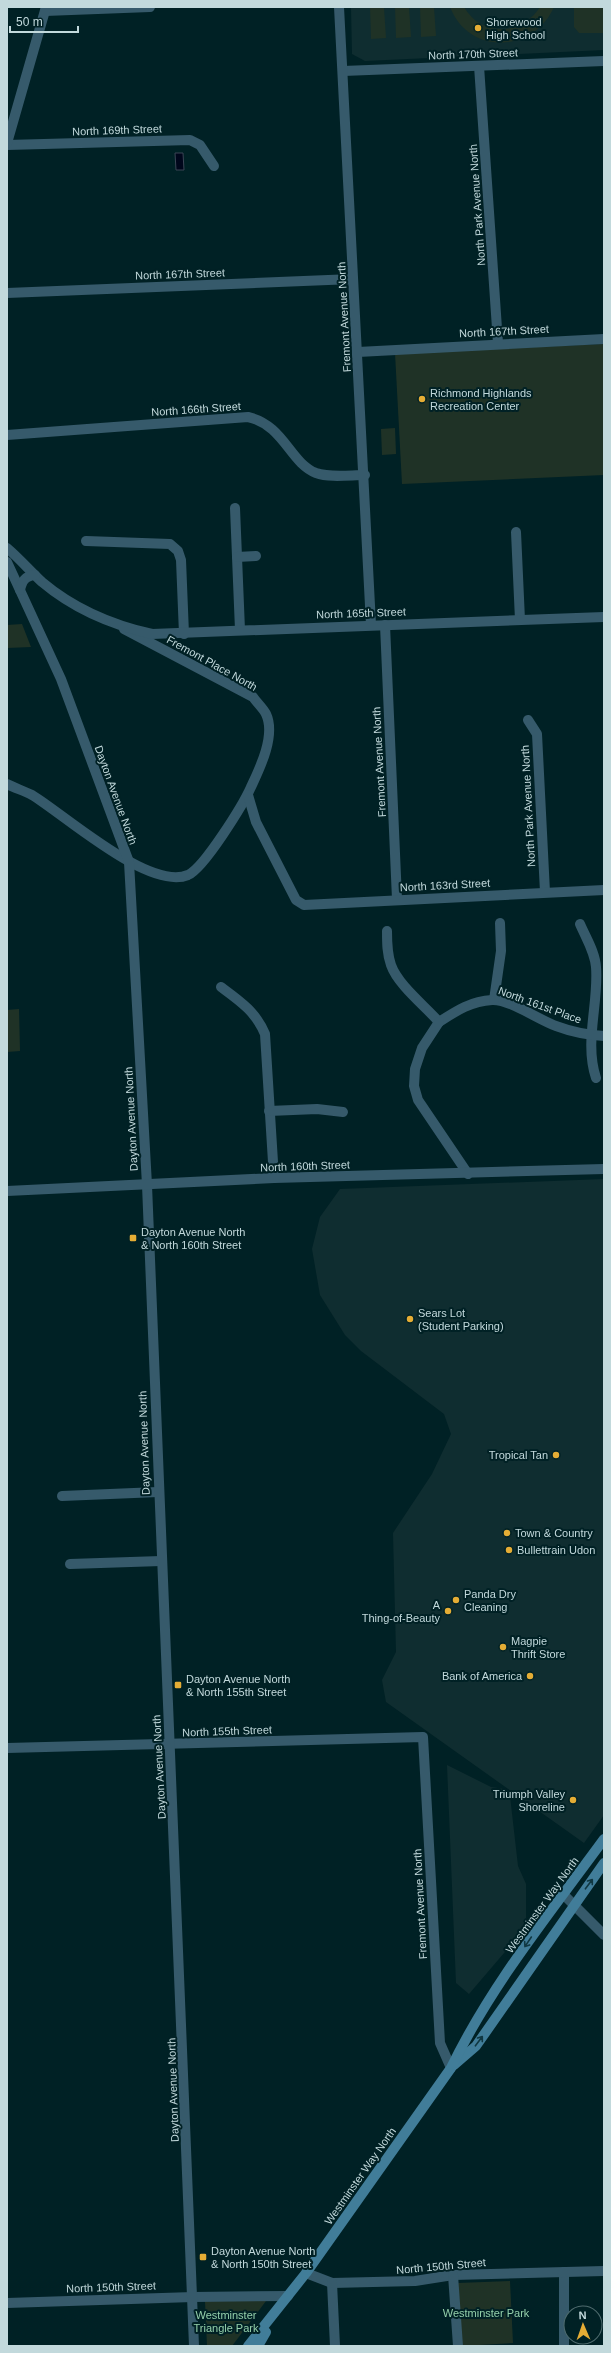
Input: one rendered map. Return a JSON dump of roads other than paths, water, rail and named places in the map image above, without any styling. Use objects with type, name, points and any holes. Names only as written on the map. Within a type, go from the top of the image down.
[{"type":"main road","name":"Westminster Way North","points":[[248,2346],[306,2273],[450,2068],[469,2031],[563,1894],[604,1839]]},
{"type":"main road","name":"Westminster Way North","points":[[450,2068],[476,2046],[604,1863]]},
{"type":"main road","name":"Westminster Way North","points":[[258,2346],[288,2296]]},
{"type":"street","points":[[7,144],[45,9],[150,7]]},
{"type":"street","name":"Fremont Avenue North","points":[[339,7],[365,475],[371,625]]},
{"type":"street","name":"North 170th Street","points":[[343,71],[604,61]]},
{"type":"street","name":"North Park Avenue North","points":[[479,66],[498,343]]},
{"type":"street","name":"North 169th Street","points":[[7,144],[190,140],[200,145],[214,166]]},
{"type":"street","name":"North 167th Street","points":[[7,293],[353,280]]},
{"type":"street","name":"North 167th Street","points":[[358,352],[498,343],[604,339]]},
{"type":"street","name":"North 166th Street","points":[[7,435],[248,417],[260,420],[271,428],[306,467],[315,473],[330,475],[365,475]]},
{"type":"street","points":[[235,508],[240,630]]},
{"type":"street","points":[[516,532],[520,620]]},
{"type":"street","points":[[86,541],[170,544],[178,551],[180,560],[184,634]]},
{"type":"street","points":[[7,548],[35,575],[75,605],[120,627]]},
{"type":"street","points":[[237,557],[256,556]]},
{"type":"street","name":"Dayton Avenue North","points":[[7,562],[61,679],[129,862],[147,1185],[158,1492],[171,1744],[194,2346]]},
{"type":"street","points":[[20,590],[21,583],[25,578],[35,575]]},
{"type":"street","name":"North 165th Street","points":[[120,627],[152,634],[184,634],[240,630],[385,624],[604,617]]},
{"type":"street","name":"Fremont Avenue North","points":[[385,624],[397,899]]},
{"type":"street","name":"Fremont Place North","points":[[7,784],[32,795],[129,862],[160,874],[174,876],[187,875],[200,867],[248,795],[266,755],[268,734],[267,715],[253,697],[120,627]]},
{"type":"street","name":"North Park Avenue North","points":[[528,720],[537,734],[545,892]]},
{"type":"street","name":"North 163rd Street","points":[[248,795],[256,822],[296,900],[304,905],[397,899],[604,890]]},
{"type":"street","points":[[494,1000],[501,951],[500,923]]},
{"type":"street","points":[[580,924],[595,956],[596,968],[592,1020],[592,1066],[596,1078]]},
{"type":"street","points":[[387,931],[388,955],[391,966],[398,978],[439,1022],[422,1048],[415,1069],[414,1086],[418,1100],[468,1174]]},
{"type":"street","points":[[221,987],[250,1010],[259,1020],[265,1034],[274,1178]]},
{"type":"street","name":"North 161st Place","points":[[439,1022],[461,1008],[477,1002],[494,1000],[528,1012],[555,1026],[593,1035],[604,1036]]},
{"type":"street","points":[[269,1112],[317,1109],[343,1112]]},
{"type":"street","name":"North 160th Street","points":[[7,1191],[274,1178],[604,1170]]},
{"type":"street","points":[[62,1496],[158,1492]]},
{"type":"street","points":[[70,1564],[161,1561]]},
{"type":"street","name":"Fremont Avenue North","points":[[423,1737],[440,2043],[450,2068]]},
{"type":"street","name":"North 155th Street","points":[[7,1748],[423,1737]]},
{"type":"street","points":[[563,1894],[604,1935]]},
{"type":"street","name":"North 150th Street","points":[[306,2273],[332,2283],[416,2282],[453,2275],[604,2271]]},
{"type":"street","points":[[564,2272],[564,2346]]},
{"type":"street","points":[[453,2275],[458,2346]]},
{"type":"street","points":[[332,2283],[335,2346]]},
{"type":"street","name":"North 150th Street","points":[[7,2303],[193,2297],[288,2296]]},
{"type":"place","name":"Shorewood High School","points":[[478,28]]},
{"type":"place","name":"Richmond Highlands Recreation Center","points":[[422,399]]},
{"type":"place","name":"Dayton Avenue North & North 160th Street","points":[[133,1238]]},
{"type":"place","name":"Sears Lot (Student Parking)","points":[[410,1319]]},
{"type":"place","name":"Tropical Tan","points":[[556,1455]]},
{"type":"place","name":"Town & Country","points":[[507,1533]]},
{"type":"place","name":"Bullettrain Udon","points":[[509,1550]]},
{"type":"place","name":"Panda Dry Cleaning","points":[[456,1600]]},
{"type":"place","name":"A Thing-of-Beauty","points":[[448,1611]]},
{"type":"place","name":"Magpie Thrift Store","points":[[503,1647]]},
{"type":"place","name":"Bank of America","points":[[530,1676]]},
{"type":"place","name":"Dayton Avenue North & North 155th Street","points":[[178,1685]]},
{"type":"place","name":"Triumph Valley Shoreline","points":[[573,1800]]},
{"type":"place","name":"Dayton Avenue North & North 150th Street","points":[[203,2257]]},
{"type":"park label","name":"Westminster Park","points":[[486,2313]]},
{"type":"park label","name":"Westminster Triangle Park","points":[[226,2321]]}]
